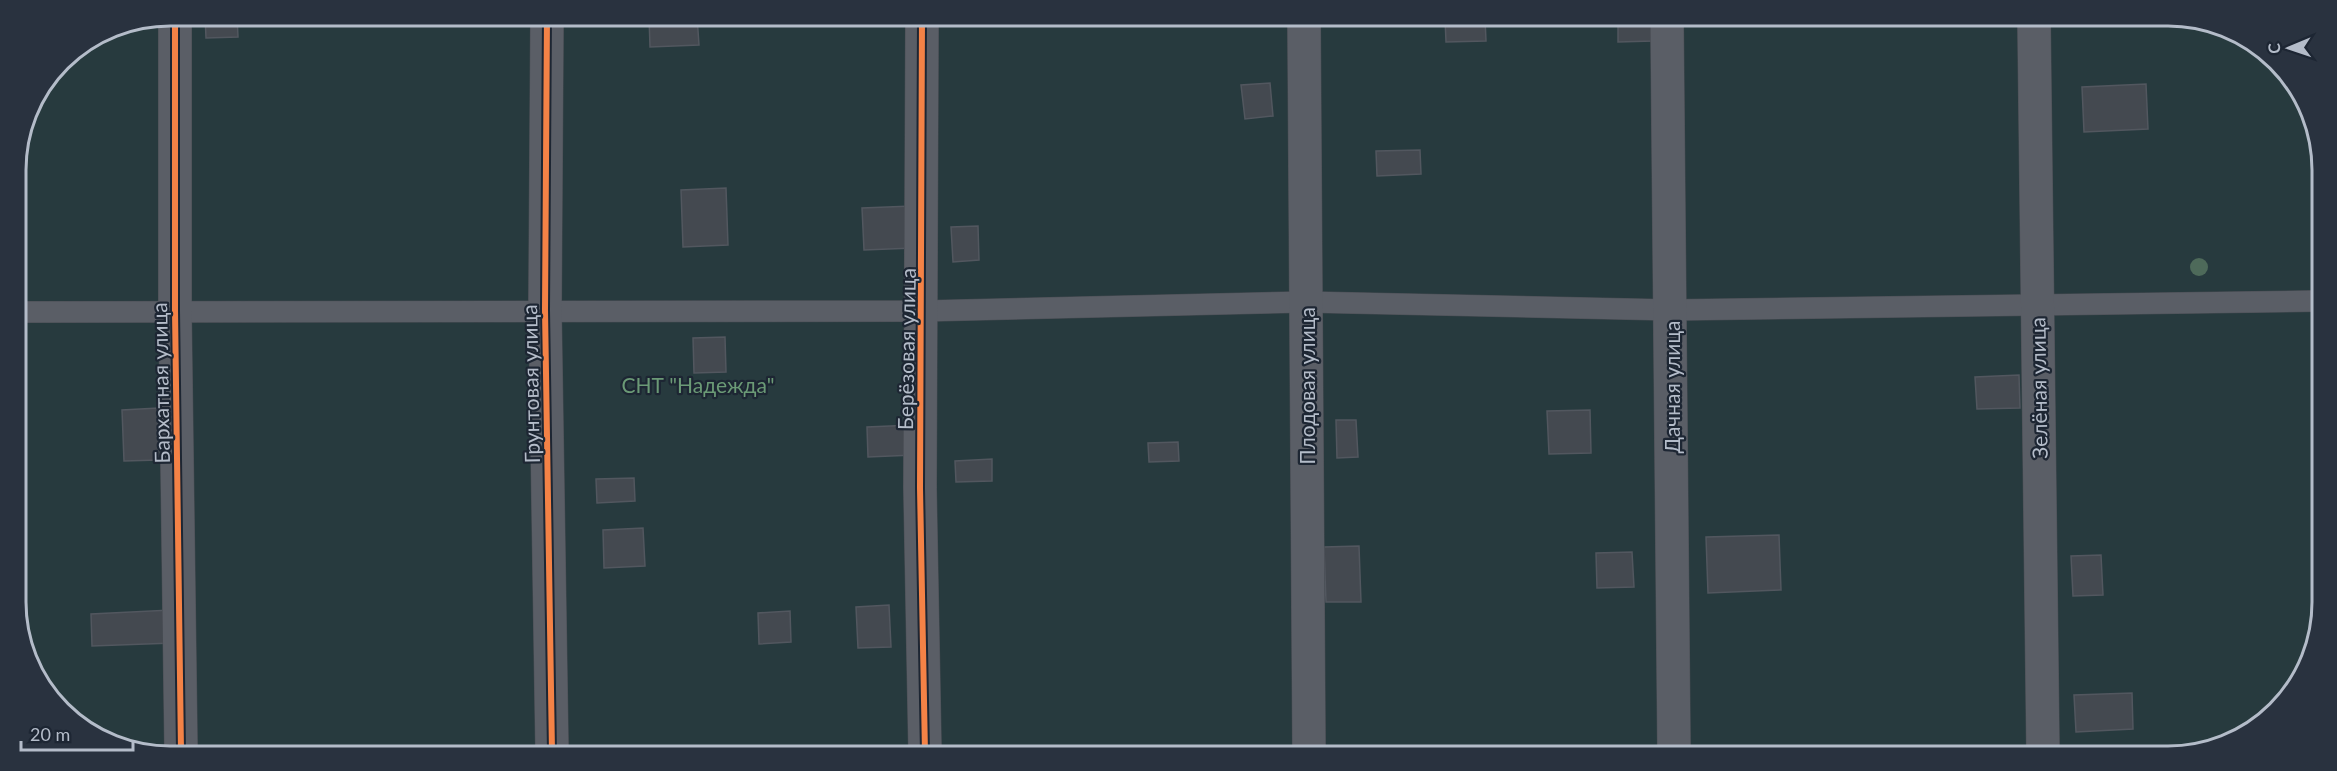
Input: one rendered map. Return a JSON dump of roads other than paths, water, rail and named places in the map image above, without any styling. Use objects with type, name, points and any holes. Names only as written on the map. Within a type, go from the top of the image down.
[{"type":"street","name":"Бархатная улица","points":[[175,26],[175,311],[181,746]]},
{"type":"street","name":"Грунтовая улица","points":[[548,26],[545,309],[552,746]]},
{"type":"street","name":"Берёзовая улица","points":[[922,26],[923,311],[920,488],[925,746]]},
{"type":"street","name":"Плодовая улица","points":[[1304,26],[1309,745]]},
{"type":"street","name":"Дачная улица","points":[[1667,26],[1674,745]]},
{"type":"street","name":"Зелёная улица","points":[[2034,26],[2043,745]]},
{"type":"lane","points":[[26,312],[545,309],[923,311],[1306,302],[1671,310],[2312,301]]},
{"type":"park label","name":"СНТ \"Надежда\"","points":[[698,384]]}]
